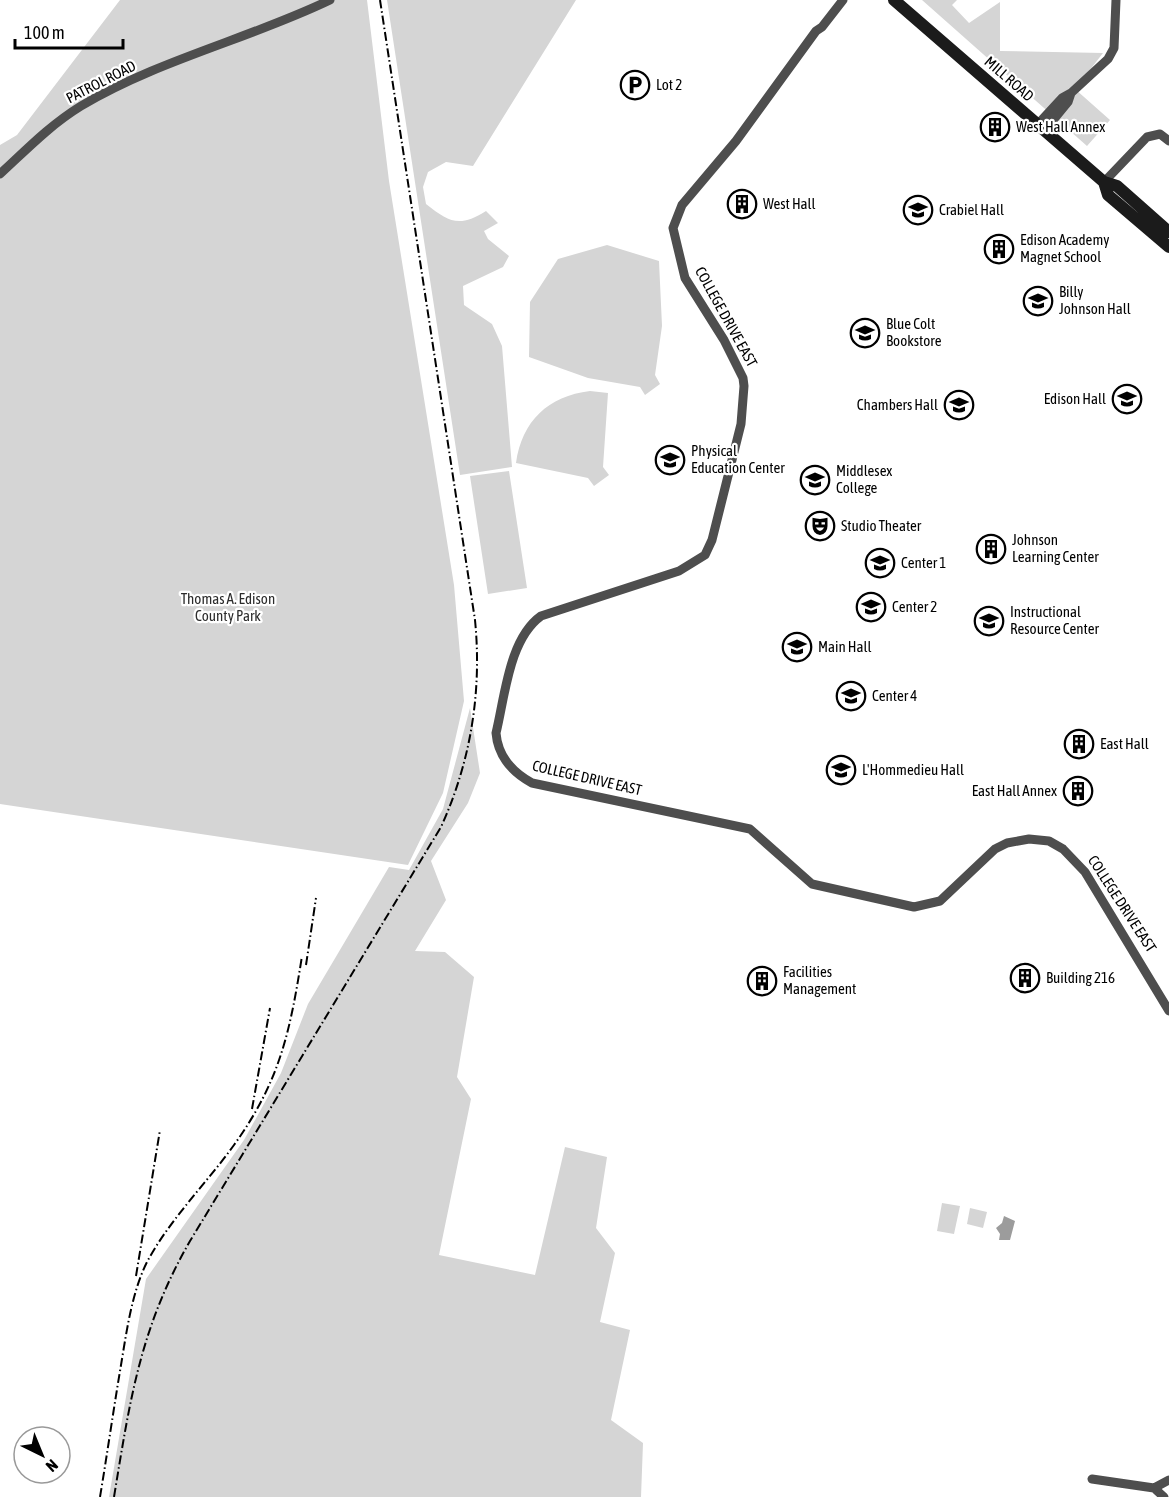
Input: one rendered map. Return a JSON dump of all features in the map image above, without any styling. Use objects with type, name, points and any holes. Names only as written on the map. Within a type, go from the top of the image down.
[{"type":"street","name":"PATROL ROAD","points":[[0,174],[38,138],[82,106],[137,79],[330,0]]},
{"type":"street","name":"COLLEGE DRIVE EAST","points":[[816,31],[817,23],[835,0]]},
{"type":"street","name":"COLLEGE DRIVE EAST","points":[[843,0],[822,27],[816,31],[736,141],[682,206],[674,228],[685,278],[724,340],[743,378],[744,386],[741,424],[712,540],[705,555],[679,571],[541,616],[530,624],[522,633],[516,651],[496,733],[497,744],[510,767],[532,783],[750,829],[812,884],[901,905],[926,906],[940,901],[985,857],[1007,843],[1029,839],[1049,841],[1064,849],[1085,872],[1169,1011]]},
{"type":"street","name":"MILL ROAD","points":[[894,0],[1104,182],[1117,186],[1169,232]]},
{"type":"street","points":[[1042,127],[1068,102],[1071,93],[1108,59],[1114,48],[1116,0]]},
{"type":"street","points":[[1104,182],[1147,137],[1160,134],[1169,141]]},
{"type":"street","name":"MILL ROAD","points":[[1104,182],[1108,195],[1169,247]]},
{"type":"street","points":[[1092,1479],[1154,1488],[1164,1497]]},
{"type":"street","points":[[1154,1488],[1169,1480]]},
{"type":"green space","name":"Thomas A. Edison County Park","points":[[120,0],[367,0],[389,181],[454,585],[464,701],[443,793],[408,865],[0,804],[0,145],[17,135]]},
{"type":"green space","points":[[387,0],[576,0],[473,166],[446,162],[428,172],[423,187],[426,204],[448,219],[468,220],[486,211],[498,223],[484,231],[488,239],[509,256],[503,267],[463,286],[464,305],[492,324],[502,346],[512,467],[460,475]]},
{"type":"green space","points":[[922,0],[957,0],[952,5],[969,23],[1000,2],[1000,51],[1103,53],[1075,89],[1110,120],[1087,146]]},
{"type":"green space","points":[[607,245],[659,261],[662,326],[655,375],[660,384],[645,395],[640,387],[588,378],[529,357],[530,302],[558,259]]},
{"type":"green space","points":[[590,391],[608,393],[603,467],[609,475],[594,486],[588,478],[516,463],[524,435],[540,413],[562,398]]},
{"type":"green space","points":[[509,471],[527,588],[488,594],[470,476]]},
{"type":"green space","points":[[470,708],[480,773],[468,803],[431,861],[446,900],[415,951],[445,952],[474,977],[457,1077],[471,1099],[439,1255],[535,1275],[565,1147],[607,1157],[596,1228],[615,1253],[600,1322],[630,1330],[611,1420],[643,1443],[641,1497],[109,1497],[146,1279],[244,1140],[281,1073],[308,1004],[389,867],[409,870],[443,809]]},
{"type":"green space","points":[[942,1203],[960,1206],[954,1234],[937,1231]]},
{"type":"green space","points":[[970,1208],[987,1212],[983,1228],[967,1224]]},
{"type":"shaded area","points":[[1004,1216],[1015,1221],[1010,1240],[999,1240],[1000,1234],[996,1228],[1002,1223]]},
{"type":"railway","points":[[114,1497],[139,1365],[159,1304],[173,1273],[190,1241],[441,827],[460,777],[472,725],[477,673],[475,620],[380,0]]},
{"type":"railway","points":[[306,965],[316,898]]},
{"type":"railway","points":[[100,1497],[127,1330],[141,1274],[166,1231],[234,1145],[262,1099],[281,1055],[293,1009],[302,956]]},
{"type":"railway","points":[[252,1109],[270,1008]]},
{"type":"railway","points":[[136,1276],[160,1130]]},
{"type":"place","name":"Lot 2","points":[[635,85]]},
{"type":"place","name":"West Hall Annex","points":[[995,127]]},
{"type":"place","name":"West Hall","points":[[742,204]]},
{"type":"place","name":"Crabiel Hall","points":[[918,210]]},
{"type":"place","name":"Edison Academy Magnet School","points":[[999,249]]},
{"type":"place","name":"Billy Johnson Hall","points":[[1038,301]]},
{"type":"place","name":"Blue Colt Bookstore","points":[[865,333]]},
{"type":"place","name":"Edison Hall","points":[[1127,399]]},
{"type":"place","name":"Chambers Hall","points":[[959,405]]},
{"type":"place","name":"Physical Education Center","points":[[670,460]]},
{"type":"place","name":"Middlesex College","points":[[815,480]]},
{"type":"place","name":"Studio Theater","points":[[820,526]]},
{"type":"place","name":"Johnson Learning Center","points":[[991,549]]},
{"type":"place","name":"Center 1","points":[[880,563]]},
{"type":"place","name":"Center 2","points":[[871,607]]},
{"type":"place","name":"Instructional Resource Center","points":[[989,621]]},
{"type":"place","name":"Main Hall","points":[[797,647]]},
{"type":"place","name":"Center 4","points":[[851,696]]},
{"type":"place","name":"East Hall","points":[[1079,744]]},
{"type":"place","name":"L'Hommedieu Hall","points":[[841,770]]},
{"type":"place","name":"East Hall Annex","points":[[1078,791]]},
{"type":"place","name":"Building 216","points":[[1025,978]]},
{"type":"place","name":"Facilities Management","points":[[762,981]]}]
